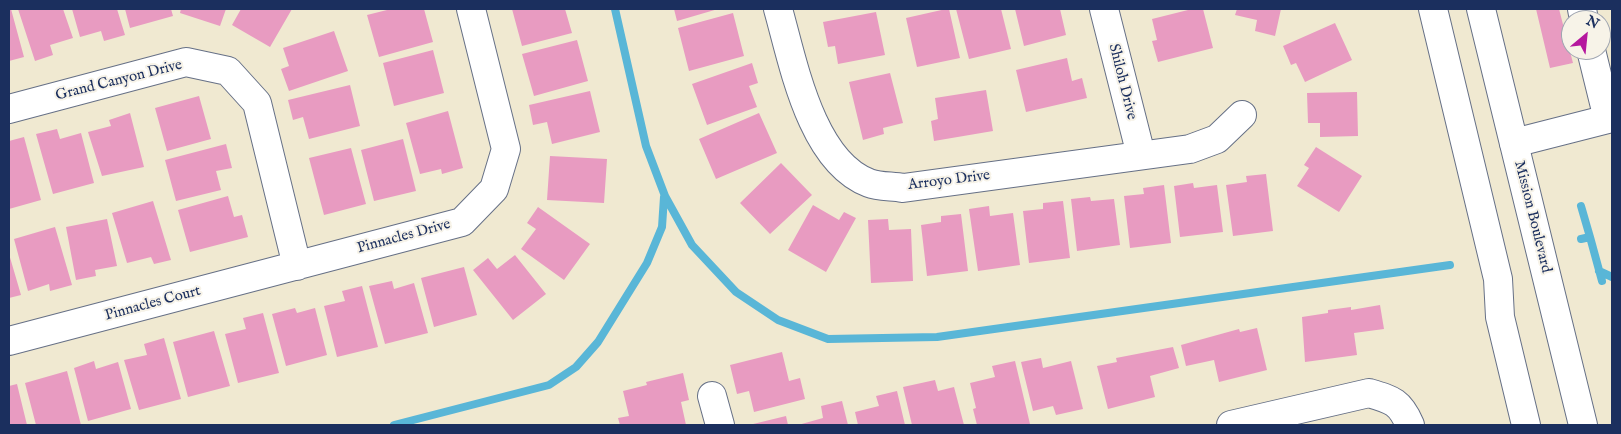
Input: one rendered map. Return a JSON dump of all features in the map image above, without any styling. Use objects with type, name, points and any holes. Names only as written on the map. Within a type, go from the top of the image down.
[{"type":"street","name":"Pinnacles Drive","points":[[297,266],[462,222],[494,189],[506,149],[471,9]]},
{"type":"street","name":"Arroyo Drive","points":[[778,9],[800,83],[818,130],[841,166],[870,183],[903,188],[1190,149],[1217,139],[1242,116]]},
{"type":"street","name":"Shiloh Drive","points":[[1104,9],[1141,155]]},
{"type":"street","points":[[1433,9],[1498,279],[1500,317],[1526,425]]},
{"type":"street","name":"Mission Boulevard","points":[[1481,9],[1583,425]]},
{"type":"street","points":[[1514,143],[1610,118],[1595,60]]},
{"type":"street","name":"Grand Canyon Drive","points":[[9,109],[186,62],[228,71],[257,103],[297,266]]},
{"type":"street","name":"Pinnacles Court","points":[[9,342],[297,266]]},
{"type":"street","points":[[1231,425],[1369,394],[1389,399],[1403,409],[1410,425]]},
{"type":"street","points":[[712,396],[720,425]]},
{"type":"building","points":[[9,9],[11,9],[24,57],[9,61]]},
{"type":"building","points":[[18,9],[63,9],[73,38],[50,45],[53,55],[35,61]]},
{"type":"building","points":[[72,9],[117,9],[125,35],[104,41],[101,31],[80,37]]},
{"type":"building","points":[[125,9],[171,9],[173,16],[130,28]]},
{"type":"building","points":[[181,9],[226,9],[220,26],[180,13]]},
{"type":"building","points":[[241,9],[292,9],[270,47],[232,25]]},
{"type":"building","points":[[391,9],[424,9],[433,42],[379,57],[367,15]]},
{"type":"building","points":[[512,9],[565,9],[572,33],[522,46]]},
{"type":"building","points":[[674,9],[718,9],[677,21]]},
{"type":"building","points":[[949,9],[960,58],[917,67],[906,18]]},
{"type":"building","points":[[956,9],[1001,9],[1011,49],[969,59]]},
{"type":"building","points":[[1015,9],[1060,9],[1066,35],[1024,46]]},
{"type":"building","points":[[1192,9],[1203,9],[1213,48],[1158,62],[1152,41],[1157,40],[1152,19]]},
{"type":"building","points":[[1237,9],[1281,9],[1275,36],[1255,31],[1257,20],[1235,15]]},
{"type":"building","points":[[1536,9],[1559,9],[1561,17],[1561,60],[1572,60],[1573,63],[1550,68]]},
{"type":"building","points":[[876,12],[885,55],[838,64],[835,46],[828,47],[823,22]]},
{"type":"building","points":[[733,13],[744,56],[689,71],[678,28]]},
{"type":"building","points":[[1335,23],[1352,60],[1305,82],[1296,63],[1291,65],[1283,46]]},
{"type":"building","points":[[334,31],[348,71],[289,91],[281,69],[289,66],[283,48]]},
{"type":"building","points":[[577,40],[588,81],[534,96],[522,54]]},
{"type":"building","points":[[433,50],[444,93],[394,106],[383,63]]},
{"type":"building","points":[[1067,58],[1072,81],[1082,78],[1087,98],[1026,112],[1016,70]]},
{"type":"building","points":[[752,63],[758,83],[749,86],[757,107],[707,125],[692,84]]},
{"type":"building","points":[[890,73],[903,123],[883,128],[884,134],[863,140],[849,82]]},
{"type":"building","points":[[350,85],[360,126],[309,139],[303,117],[293,120],[288,100]]},
{"type":"building","points":[[986,90],[993,131],[934,141],[931,121],[938,119],[935,98]]},
{"type":"building","points":[[590,91],[600,132],[552,144],[547,122],[533,125],[529,105]]},
{"type":"building","points":[[1357,92],[1358,136],[1320,137],[1320,123],[1308,123],[1307,93]]},
{"type":"building","points":[[199,96],[211,139],[167,151],[155,108]]},
{"type":"building","points":[[448,111],[463,168],[442,174],[441,169],[420,174],[406,123]]},
{"type":"building","points":[[130,113],[144,167],[102,176],[88,132],[111,126],[109,120]]},
{"type":"building","points":[[759,113],[777,153],[716,179],[699,139]]},
{"type":"building","points":[[57,129],[60,139],[81,133],[94,183],[53,194],[36,134]]},
{"type":"building","points":[[24,137],[41,200],[9,209],[9,141]]},
{"type":"building","points":[[403,139],[416,191],[374,201],[361,150]]},
{"type":"building","points":[[226,144],[232,168],[216,171],[221,190],[176,201],[165,160]]},
{"type":"building","points":[[1316,147],[1362,176],[1339,212],[1297,186],[1309,168],[1304,165]]},
{"type":"building","points":[[351,148],[366,204],[324,215],[309,158]]},
{"type":"building","points":[[550,156],[607,159],[604,203],[547,200]]},
{"type":"building","points":[[781,163],[812,195],[770,234],[740,203]]},
{"type":"building","points":[[1266,174],[1273,231],[1233,236],[1226,185],[1247,182],[1246,176]]},
{"type":"building","points":[[1193,183],[1194,188],[1217,185],[1223,232],[1180,237],[1174,186]]},
{"type":"building","points":[[1164,185],[1171,243],[1130,248],[1124,196],[1144,194],[1143,188]]},
{"type":"building","points":[[228,196],[234,217],[242,215],[248,237],[190,252],[178,210]]},
{"type":"building","points":[[1090,197],[1091,201],[1114,199],[1120,245],[1077,251],[1071,199]]},
{"type":"building","points":[[153,201],[171,260],[154,264],[151,257],[127,263],[112,213]]},
{"type":"building","points":[[1063,201],[1070,258],[1029,263],[1023,211],[1043,209],[1043,203]]},
{"type":"building","points":[[813,205],[839,220],[844,212],[856,218],[826,272],[788,250]]},
{"type":"building","points":[[989,206],[990,216],[1013,213],[1020,265],[978,271],[969,209]]},
{"type":"building","points":[[538,207],[590,244],[564,280],[521,249],[536,229],[527,223]]},
{"type":"building","points":[[961,214],[968,271],[927,276],[921,225],[941,222],[941,216]]},
{"type":"building","points":[[107,219],[117,266],[95,270],[96,276],[76,280],[66,227]]},
{"type":"building","points":[[888,219],[889,230],[911,229],[913,281],[871,283],[868,220]]},
{"type":"building","points":[[55,227],[72,285],[50,291],[49,284],[28,291],[14,239]]},
{"type":"building","points":[[9,254],[21,295],[9,298]]},
{"type":"building","points":[[515,255],[546,294],[513,320],[473,270],[488,258],[497,269]]},
{"type":"building","points":[[464,267],[477,315],[434,327],[421,278]]},
{"type":"building","points":[[392,281],[394,289],[414,283],[428,333],[385,344],[369,286]]},
{"type":"building","points":[[362,286],[378,347],[337,357],[324,306],[345,301],[342,291]]},
{"type":"building","points":[[1380,305],[1384,329],[1354,333],[1357,355],[1305,362],[1302,317],[1328,313],[1328,310],[1351,307],[1351,310]]},
{"type":"building","points":[[295,308],[297,313],[315,308],[327,355],[286,366],[272,314]]},
{"type":"building","points":[[263,313],[279,373],[238,383],[225,334],[246,329],[243,318]]},
{"type":"building","points":[[1257,328],[1267,370],[1219,382],[1214,360],[1186,366],[1181,345],[1239,329],[1240,332]]},
{"type":"building","points":[[214,331],[230,386],[188,397],[173,342]]},
{"type":"building","points":[[164,338],[181,399],[139,410],[124,360],[147,355],[144,344]]},
{"type":"building","points":[[1173,347],[1179,368],[1150,376],[1155,397],[1108,409],[1097,366],[1117,362],[1116,358]]},
{"type":"building","points":[[782,352],[789,381],[800,378],[805,399],[754,412],[749,391],[737,394],[730,365]]},
{"type":"building","points":[[1041,358],[1043,368],[1071,361],[1083,409],[1056,415],[1053,406],[1033,411],[1021,362]]},
{"type":"building","points":[[94,361],[96,369],[118,362],[131,409],[88,421],[74,368]]},
{"type":"building","points":[[1015,361],[1030,424],[977,425],[973,409],[976,408],[970,383],[995,377],[992,366]]},
{"type":"building","points":[[67,371],[81,425],[36,425],[25,383]]},
{"type":"building","points":[[683,373],[689,400],[681,402],[686,425],[620,425],[618,418],[629,416],[623,391],[647,385],[646,382]]},
{"type":"building","points":[[935,380],[938,391],[954,387],[964,425],[912,425],[903,387]]},
{"type":"building","points":[[17,384],[27,425],[9,425],[9,386]]},
{"type":"building","points":[[897,391],[905,425],[858,425],[855,412],[879,406],[876,396]]},
{"type":"building","points":[[842,401],[848,425],[798,425],[823,418],[821,406]]},
{"type":"building","points":[[786,416],[788,425],[749,425]]},
{"type":"waterway","points":[[615,9],[646,146],[665,196],[692,245],[736,292],[778,320],[828,339],[937,337],[1450,265]]},
{"type":"waterway","points":[[394,425],[549,385],[576,367],[598,342],[647,263],[662,227],[664,197]]},
{"type":"waterway","points":[[1581,206],[1590,237]]},
{"type":"waterway","points":[[1581,239],[1590,237],[1602,281]]},
{"type":"waterway","points":[[1599,271],[1612,277]]}]
